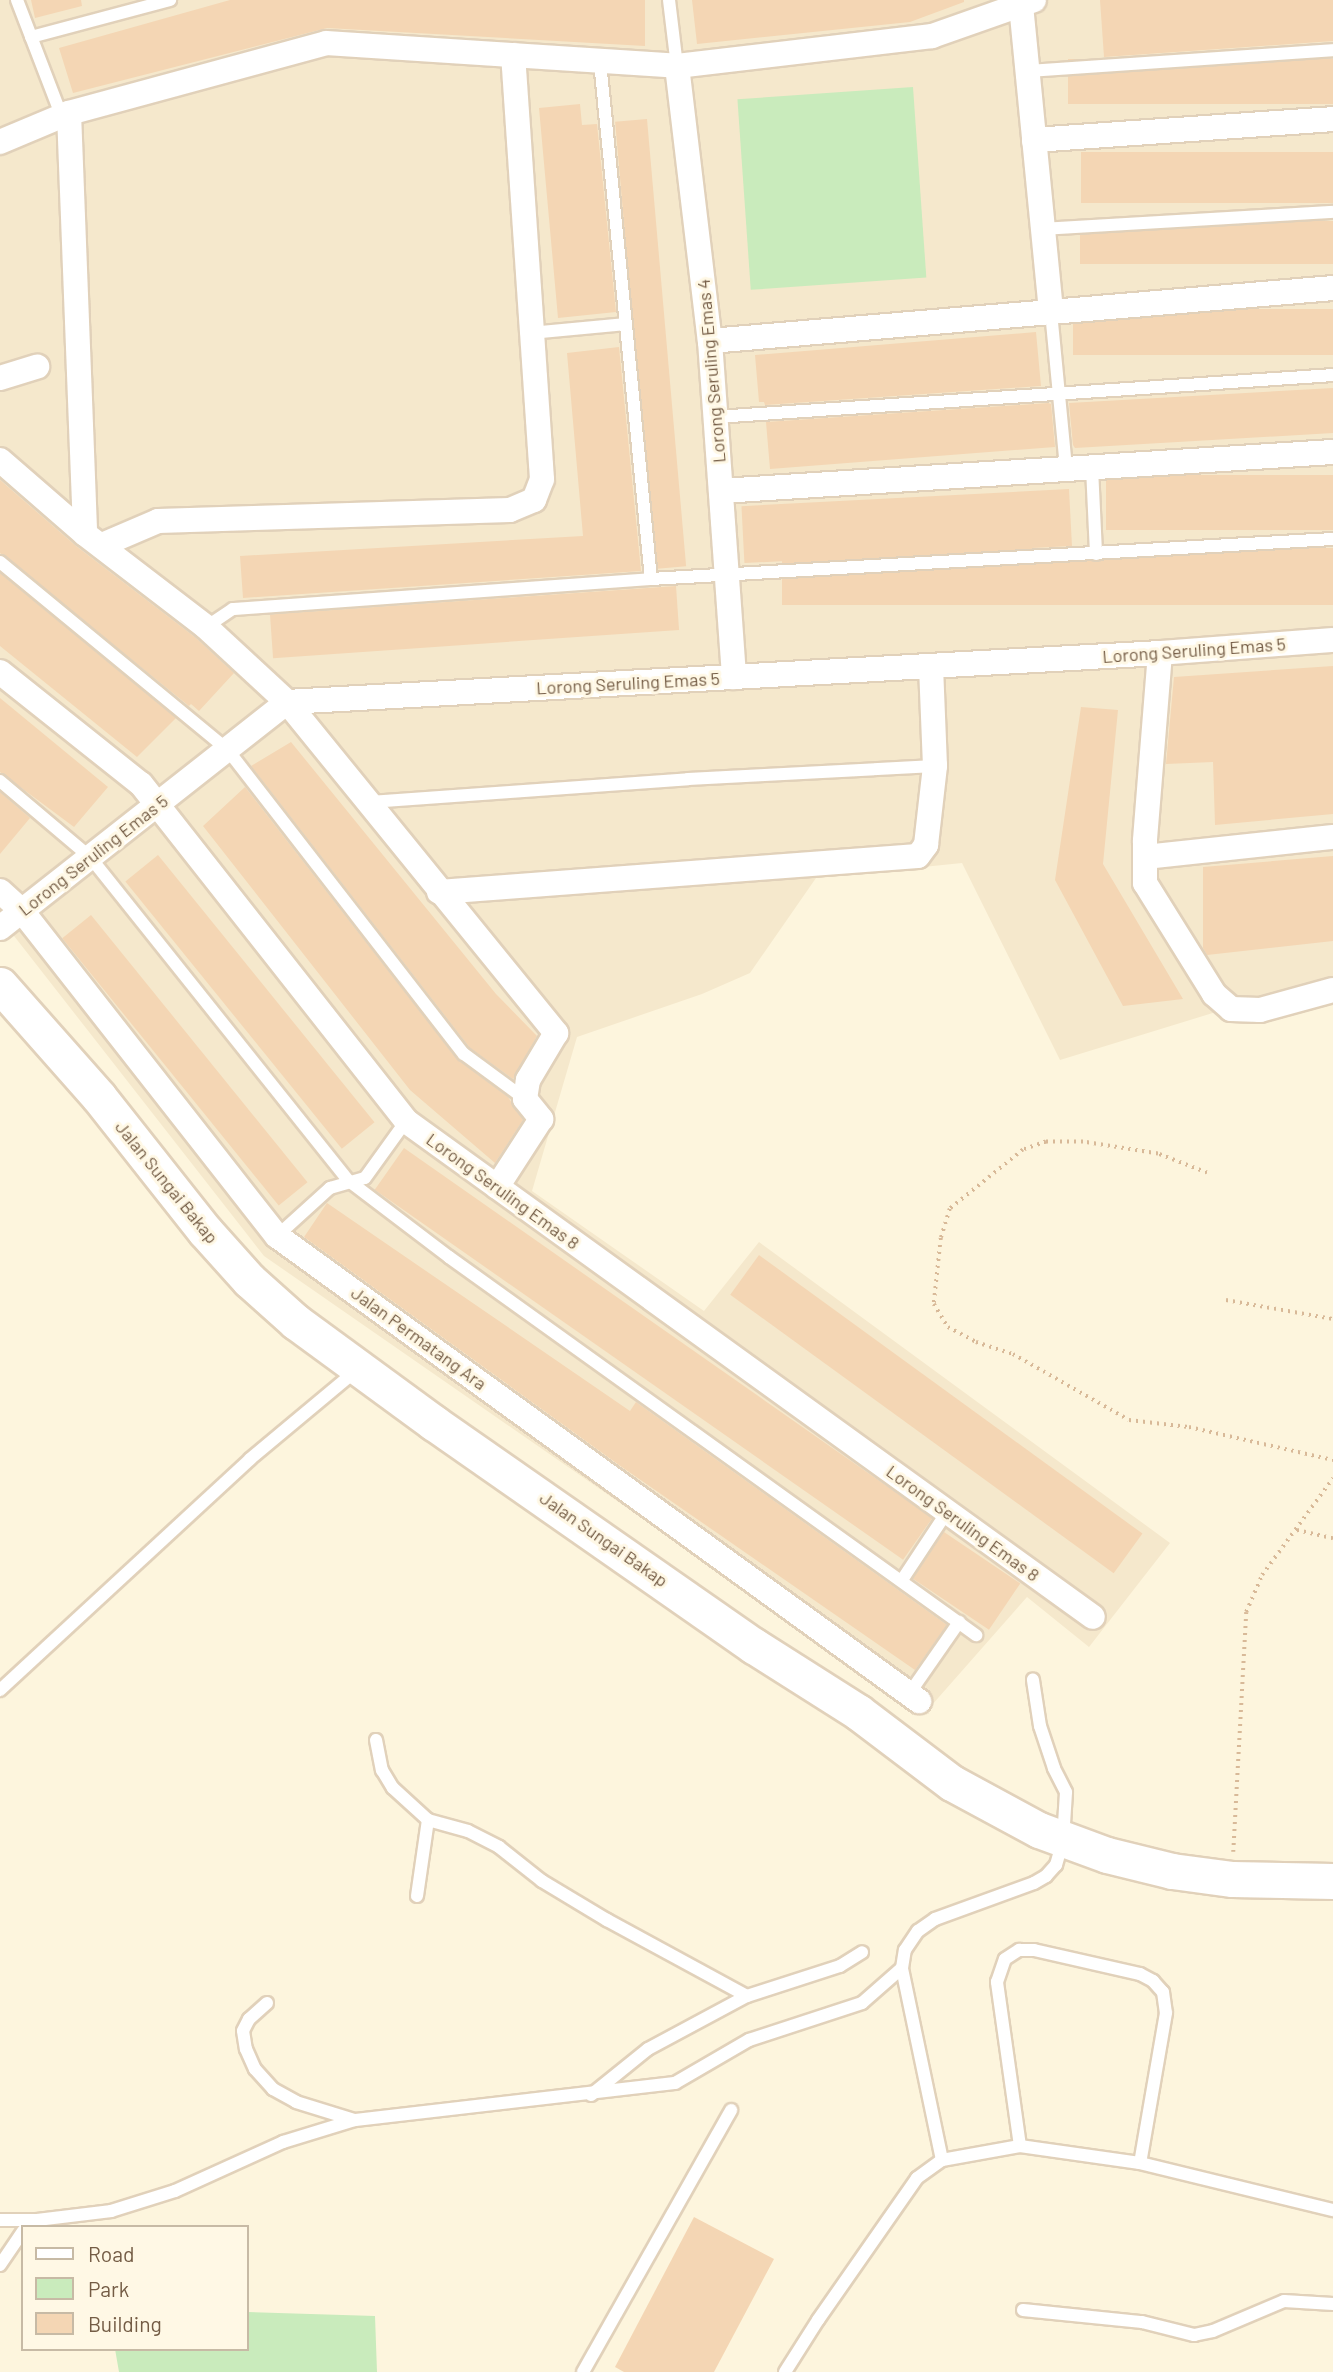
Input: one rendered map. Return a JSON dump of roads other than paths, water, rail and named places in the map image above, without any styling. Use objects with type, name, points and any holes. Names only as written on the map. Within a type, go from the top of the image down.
[{"type":"main road","name":"Jalan Sungai Bakap","points":[[0,985],[99,1097],[205,1231],[249,1280],[296,1322],[754,1646],[858,1712],[952,1783],[998,1810],[1063,1840],[1107,1855],[1172,1871],[1232,1879],[1333,1881]]},
{"type":"street","points":[[0,142],[65,115],[326,43],[677,66],[932,36],[1027,2],[1027,71],[1051,312]]},
{"type":"street","points":[[94,540],[158,521],[510,510],[534,500],[542,479],[513,55]]},
{"type":"street","name":"Lorong Seruling Emas 4","points":[[677,66],[710,341],[734,677]]},
{"type":"street","points":[[65,115],[94,540]]},
{"type":"street","points":[[1034,140],[1333,120]]},
{"type":"street","points":[[710,341],[1333,288]]},
{"type":"street","points":[[0,378],[37,368]]},
{"type":"street","points":[[721,491],[1333,452]]},
{"type":"street","points":[[0,460],[94,540],[206,627],[286,702],[556,1034],[528,1080],[525,1099],[541,1118],[497,1186]]},
{"type":"street","name":"Lorong Seruling Emas 5","points":[[0,928],[286,702],[1160,653],[1333,640]]},
{"type":"street","points":[[1160,653],[1145,858],[1146,883],[1214,994],[1231,1009],[1260,1010],[1333,990]]},
{"type":"street","points":[[439,892],[918,856],[926,845],[935,766],[931,666]]},
{"type":"street","name":"Lorong Seruling Emas 8","points":[[0,672],[141,784],[406,1121],[1093,1617]]},
{"type":"street","points":[[1145,858],[1333,837]]},
{"type":"street","name":"Jalan Permatang Ara","points":[[0,891],[22,911],[277,1236],[914,1697]]},
{"type":"lane","points":[[17,0],[65,115]]},
{"type":"lane","points":[[31,37],[170,0]]},
{"type":"lane","points":[[669,0],[677,66]]},
{"type":"lane","points":[[1027,71],[1333,50]]},
{"type":"lane","points":[[600,62],[651,579]]},
{"type":"lane","points":[[1043,229],[1333,212]]},
{"type":"lane","points":[[1051,312],[1066,469]]},
{"type":"lane","points":[[531,332],[626,324]]},
{"type":"lane","points":[[716,417],[1333,375]]},
{"type":"lane","points":[[1092,468],[1096,554]]},
{"type":"lane","points":[[206,627],[233,609],[727,573],[1333,539]]},
{"type":"lane","points":[[0,562],[227,749],[464,1054],[525,1099]]},
{"type":"lane","points":[[370,802],[688,779],[935,766]]},
{"type":"lane","points":[[0,781],[90,857],[349,1181],[471,1273],[976,1635]]},
{"type":"lane","points":[[277,1236],[330,1188],[365,1178],[406,1121]]},
{"type":"lane","points":[[0,1690],[250,1459],[358,1368]]},
{"type":"lane","points":[[902,1580],[947,1511]]},
{"type":"lane","points":[[914,1697],[959,1622]]},
{"type":"lane","points":[[942,2160],[902,1968],[905,1950],[925,1925],[1046,1876],[1056,1865],[1063,1840],[1066,1791],[1040,1726],[1033,1680]]},
{"type":"lane","points":[[376,1740],[382,1770],[393,1788],[428,1820],[468,1831],[499,1847],[542,1881],[574,1901],[747,1996]]},
{"type":"lane","points":[[417,1896],[428,1820]]},
{"type":"lane","points":[[1020,2146],[997,1982],[1005,1959],[1019,1950],[1034,1950],[1140,1974],[1153,1981],[1163,1992],[1166,2013],[1140,2163]]},
{"type":"lane","points":[[591,2095],[648,2049],[747,1996],[840,1966],[862,1952]]},
{"type":"lane","points":[[0,2220],[33,2223],[111,2211],[141,2203],[211,2176],[282,2142],[355,2120],[591,2095],[675,2083],[749,2040],[862,2003],[902,1968]]},
{"type":"lane","points":[[267,2003],[248,2019],[243,2031],[246,2049],[256,2069],[273,2089],[296,2102],[355,2120]]},
{"type":"lane","points":[[583,2372],[731,2110]]},
{"type":"lane","points":[[785,2372],[917,2178],[942,2160],[1020,2146],[1140,2163],[1333,2210]]},
{"type":"lane","points":[[0,2265],[21,2234]]},
{"type":"lane","points":[[1023,2310],[1142,2322],[1194,2335],[1284,2301],[1333,2304]]}]
